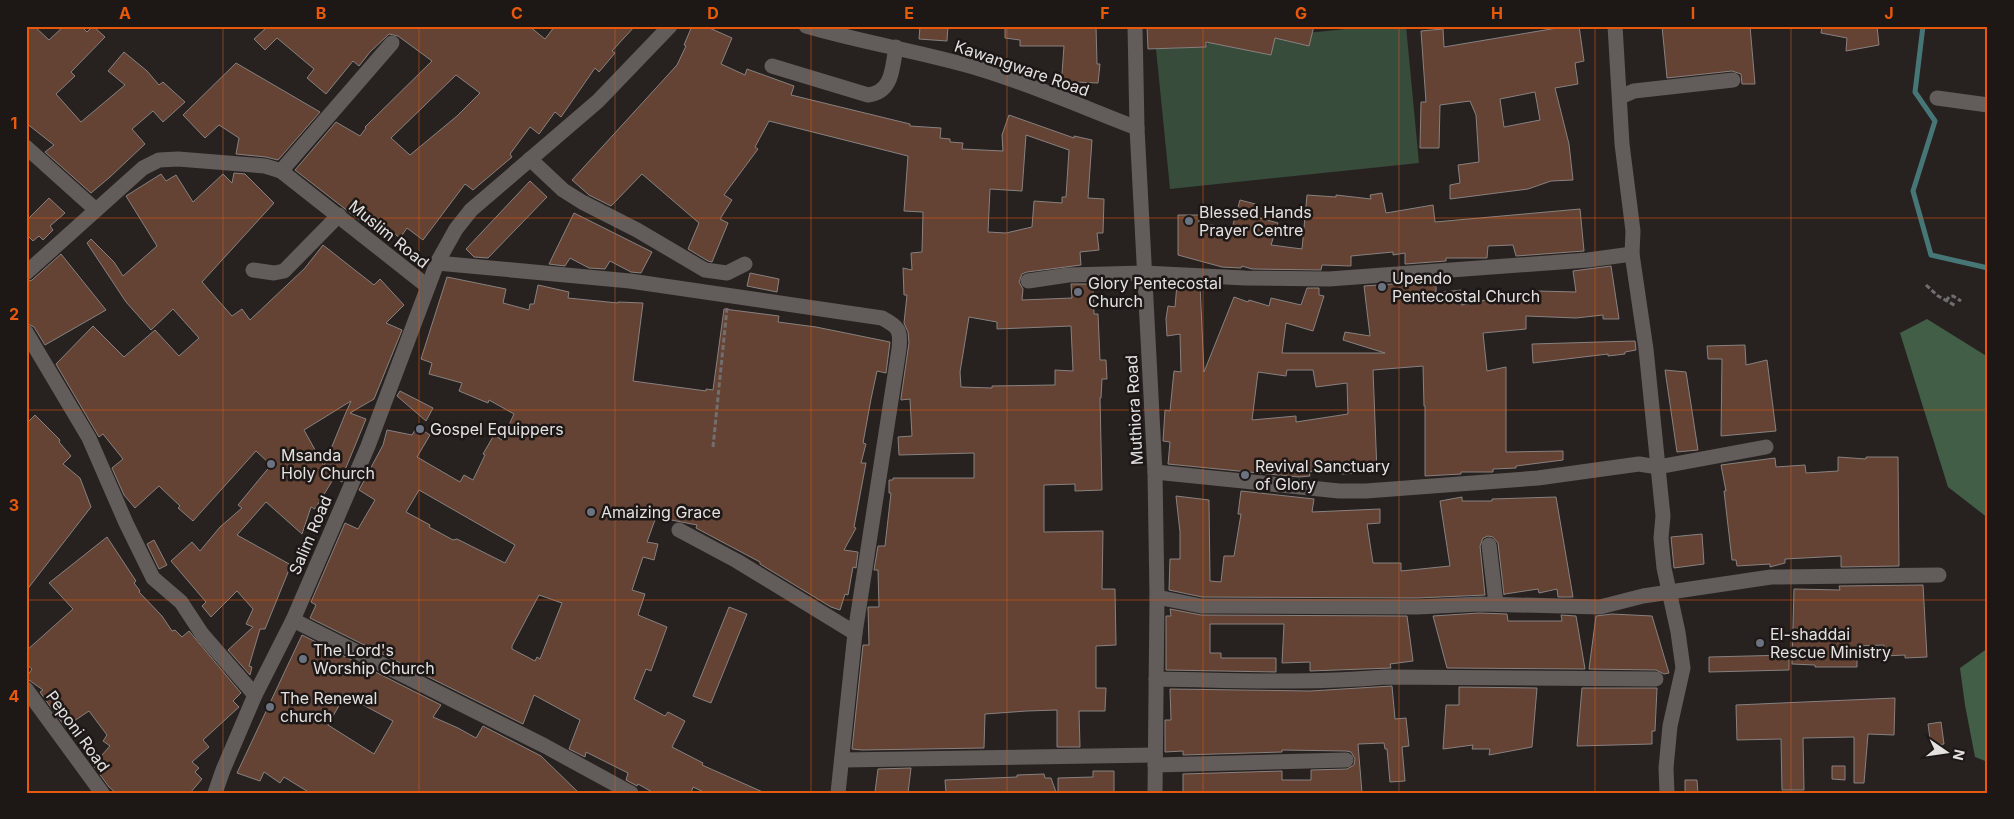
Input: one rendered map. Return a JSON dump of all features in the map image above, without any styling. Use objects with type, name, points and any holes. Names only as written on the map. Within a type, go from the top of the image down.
[{"type":"street","name":"Muslim Road","points":[[26,273],[143,168],[159,160],[178,159],[265,166],[281,171],[427,286],[436,263],[456,229],[471,210],[598,101],[670,26]]},
{"type":"street","name":"Kawangware Road","points":[[806,26],[896,47],[981,70],[1137,128]]},
{"type":"street","name":"Muthiora Road","points":[[1135,26],[1137,128],[1155,472],[1158,597],[1155,793]]},
{"type":"street","points":[[1614,26],[1622,144],[1633,231],[1632,254],[1646,348],[1663,516],[1661,538],[1683,668],[1670,726],[1666,768],[1667,793]]},
{"type":"street","points":[[281,171],[392,44]]},
{"type":"street","points":[[772,66],[868,95],[878,94],[886,86],[896,47]]},
{"type":"street","points":[[1620,97],[1634,91],[1733,80]]},
{"type":"street","points":[[1937,98],[1988,105]]},
{"type":"street","points":[[26,147],[96,210]]},
{"type":"street","points":[[530,159],[563,190],[705,270],[727,273],[744,264]]},
{"type":"street","points":[[253,270],[274,273],[284,271],[338,215]]},
{"type":"street","points":[[1028,281],[1068,276],[1144,273],[1245,278],[1330,279],[1588,260],[1632,254]]},
{"type":"street","points":[[436,263],[630,281],[729,295],[882,318],[894,324],[899,330],[899,349],[855,633],[838,793]]},
{"type":"street","name":"Salim Road","points":[[215,793],[255,695],[293,620],[368,446],[427,286]]},
{"type":"street","points":[[26,332],[89,438],[126,523],[153,578],[181,602],[202,634],[255,695]]},
{"type":"street","points":[[1155,472],[1339,491],[1366,491],[1538,478],[1639,464],[1658,467],[1766,447]]},
{"type":"street","points":[[679,530],[737,561],[855,633]]},
{"type":"street","points":[[1489,545],[1496,604]]},
{"type":"street","points":[[1158,597],[1193,604],[1219,606],[1418,607],[1496,604],[1600,607],[1669,592],[1771,578],[1939,575]]},
{"type":"street","points":[[293,620],[545,746],[631,793]]},
{"type":"street","points":[[1156,679],[1296,682],[1384,677],[1656,679]]},
{"type":"street","name":"Peponi Road","points":[[26,689],[102,793]]},
{"type":"street","points":[[842,760],[1346,760]]},
{"type":"path","points":[[1926,285],[1938,296],[1956,306]]},
{"type":"path","points":[[713,447],[729,295]]},
{"type":"path","points":[[1946,301],[1949,297],[1953,296],[1961,301]]},
{"type":"green space","points":[[1376,26],[1406,26],[1419,163],[1170,189],[1156,49],[1206,47],[1208,43]]},
{"type":"green space","points":[[1927,319],[1988,357],[1988,518],[1948,487],[1900,333]]},
{"type":"green space","points":[[1988,648],[1988,762],[1975,757],[1960,668]]},
{"type":"building","points":[[26,26],[34,26],[49,40],[64,26],[81,26],[87,32],[93,26],[105,37],[71,72],[75,76],[56,94],[81,122],[125,85],[108,71],[124,52],[147,71],[159,85],[163,82],[185,102],[163,122],[153,111],[132,129],[145,144],[91,193],[45,152],[54,145],[26,123]]},
{"type":"building","points":[[263,26],[529,26],[545,39],[555,26],[635,26],[612,51],[615,53],[599,72],[595,68],[561,117],[555,112],[539,134],[530,127],[510,154],[512,157],[473,190],[465,184],[423,240],[407,228],[400,238],[386,227],[380,236],[295,170],[336,122],[360,136],[365,127],[432,61],[398,36],[389,34],[370,52],[359,66],[353,61],[326,94],[307,78],[314,69],[277,38],[265,50],[254,39],[266,28]],"holes":[[[456,75],[480,93],[457,116],[410,155],[391,138]]]},
{"type":"building","points":[[692,26],[705,26],[732,38],[721,64],[745,75],[747,69],[794,86],[791,95],[910,124],[910,126],[941,128],[940,138],[950,139],[950,142],[963,143],[962,149],[1003,151],[1002,135],[1009,115],[1074,138],[1074,136],[1092,140],[1088,198],[1104,199],[1103,233],[1097,233],[1099,250],[1080,252],[1081,265],[1027,272],[1022,274],[1019,282],[1023,289],[1022,300],[1072,298],[1071,284],[1093,284],[1094,314],[1098,314],[1100,360],[1106,360],[1107,379],[1102,379],[1100,398],[1102,490],[1075,491],[1075,484],[1044,485],[1044,532],[1103,531],[1102,589],[1115,589],[1116,645],[1096,646],[1096,688],[1106,688],[1105,711],[1079,711],[1080,747],[1057,747],[1057,710],[985,714],[984,748],[852,749],[863,645],[869,645],[868,607],[879,607],[878,570],[874,570],[878,546],[885,546],[891,493],[889,493],[889,480],[893,480],[893,478],[974,478],[974,453],[899,455],[898,437],[912,436],[910,399],[901,400],[909,343],[908,332],[904,323],[907,295],[904,295],[903,268],[912,270],[911,253],[922,252],[923,212],[904,211],[908,156],[769,121],[755,147],[758,149],[724,195],[732,200],[720,219],[728,223],[712,262],[688,249],[699,223],[642,174],[611,206],[589,195],[572,180],[677,65],[686,46],[684,45]],"holes":[[[1026,135],[1069,150],[1066,197],[1062,197],[1062,203],[1034,201],[1032,227],[1006,233],[988,232],[990,189],[1022,191]],[[969,317],[997,322],[997,329],[1071,326],[1073,371],[1055,370],[1055,385],[992,386],[992,388],[961,387],[960,372]]]},
{"type":"building","points":[[920,26],[948,26],[947,41],[919,39]]},
{"type":"building","points":[[1005,26],[1096,26],[1097,64],[1100,64],[1098,83],[1075,82],[1075,92],[1061,88],[1064,46],[1020,46],[1020,40],[1005,38]]},
{"type":"building","points":[[1147,26],[1314,26],[1309,46],[1275,38],[1271,55],[1206,42],[1206,47],[1148,49]]},
{"type":"building","points":[[1569,26],[1579,26],[1584,61],[1575,63],[1578,84],[1555,88],[1569,144],[1573,180],[1551,181],[1528,189],[1450,199],[1450,185],[1460,183],[1458,165],[1479,162],[1476,115],[1470,101],[1440,105],[1439,148],[1420,148],[1421,102],[1426,102],[1421,31],[1443,29],[1444,47]],"holes":[[[1535,92],[1540,120],[1504,127],[1500,99]]]},
{"type":"building","points":[[1662,26],[1750,26],[1755,84],[1742,84],[1741,74],[1732,71],[1667,78]]},
{"type":"building","points":[[1822,26],[1877,26],[1879,45],[1846,51],[1847,38],[1821,33]]},
{"type":"building","points":[[236,63],[320,112],[278,160],[236,154],[239,138],[219,125],[205,138],[183,115]]},
{"type":"building","points":[[234,173],[245,174],[274,203],[202,282],[232,316],[242,309],[250,320],[305,268],[323,245],[374,285],[380,279],[404,305],[386,323],[402,330],[374,399],[350,413],[366,419],[342,482],[334,478],[315,509],[311,507],[302,534],[266,502],[237,535],[291,565],[265,629],[260,629],[249,666],[252,667],[250,675],[228,650],[253,627],[246,624],[253,609],[237,591],[211,617],[202,606],[206,602],[171,561],[192,542],[200,551],[220,527],[242,508],[238,505],[271,465],[256,451],[193,521],[178,508],[180,506],[159,486],[135,508],[124,495],[112,468],[123,459],[103,434],[99,437],[56,364],[93,326],[124,357],[155,330],[179,356],[199,338],[173,309],[151,330],[126,302],[87,243],[91,239],[114,262],[123,276],[157,246],[126,196],[161,174],[166,181],[176,175],[193,202],[223,174],[232,183]],"holes":[[[351,401],[324,466],[304,430]]]},
{"type":"building","points":[[530,181],[547,197],[488,258],[474,257],[466,249]]},
{"type":"building","points":[[1382,193],[1386,213],[1433,205],[1435,222],[1580,209],[1584,251],[1516,256],[1513,245],[1488,246],[1487,258],[1446,258],[1446,261],[1405,264],[1405,253],[1393,255],[1393,252],[1351,256],[1351,266],[1322,265],[1321,270],[1252,269],[1242,266],[1241,268],[1222,267],[1178,255],[1178,215],[1199,215],[1199,223],[1232,228],[1240,200],[1259,205],[1256,217],[1278,223],[1271,245],[1302,249],[1307,195],[1336,197],[1336,195],[1371,199],[1370,195]]},
{"type":"building","points":[[49,198],[65,213],[50,226],[53,230],[43,240],[39,236],[33,241],[26,234],[26,221]]},
{"type":"building","points":[[574,213],[652,252],[641,273],[631,272],[610,261],[605,269],[589,268],[570,258],[565,266],[549,264]]},
{"type":"building","points":[[61,254],[106,310],[45,345],[34,327],[26,323],[26,282],[32,280]]},
{"type":"building","points":[[1611,266],[1619,319],[1603,319],[1603,315],[1576,318],[1526,316],[1526,329],[1483,333],[1487,371],[1506,367],[1506,452],[1563,451],[1563,460],[1516,466],[1516,468],[1493,469],[1493,472],[1461,472],[1461,474],[1425,476],[1423,366],[1373,370],[1377,472],[1341,474],[1340,467],[1309,472],[1310,476],[1299,477],[1168,464],[1170,442],[1163,441],[1165,410],[1170,411],[1174,371],[1181,372],[1180,334],[1167,336],[1166,319],[1168,306],[1175,307],[1177,284],[1200,285],[1204,372],[1234,297],[1269,306],[1271,298],[1301,305],[1307,288],[1319,288],[1319,295],[1324,296],[1313,331],[1286,323],[1282,353],[1385,353],[1343,340],[1345,332],[1370,336],[1364,286],[1436,281],[1436,293],[1461,290],[1462,305],[1500,297],[1538,297],[1538,291],[1576,292],[1573,271]],"holes":[[[1287,370],[1313,370],[1316,387],[1347,383],[1348,414],[1296,422],[1296,416],[1252,420],[1258,372],[1286,376]]]},
{"type":"building","points":[[750,273],[779,279],[777,292],[747,286]]},
{"type":"building","points":[[447,277],[506,289],[503,303],[529,310],[530,304],[534,304],[538,285],[569,292],[568,298],[618,303],[643,303],[633,381],[706,391],[706,389],[713,390],[724,309],[779,316],[778,322],[816,327],[890,342],[886,373],[877,371],[871,399],[863,443],[866,444],[861,463],[866,463],[854,527],[856,528],[844,550],[858,552],[856,568],[853,567],[848,595],[845,594],[840,610],[831,607],[760,564],[760,562],[696,528],[697,525],[656,517],[647,542],[658,544],[654,560],[643,557],[632,590],[645,594],[638,615],[667,627],[651,671],[646,669],[634,699],[665,716],[668,712],[685,721],[672,747],[703,763],[702,765],[765,793],[706,793],[693,787],[691,793],[654,793],[626,780],[628,773],[586,752],[585,757],[569,749],[580,720],[534,695],[523,724],[310,618],[316,605],[311,602],[345,523],[358,529],[375,500],[359,490],[383,445],[387,430],[412,435],[417,427],[430,435],[417,457],[460,482],[464,475],[473,480],[485,455],[483,454],[494,435],[502,440],[514,414],[489,400],[488,403],[459,391],[462,383],[429,374],[432,363],[421,359]],"holes":[[[419,490],[515,545],[505,563],[457,539],[453,540],[406,512]],[[539,595],[562,603],[540,659],[537,657],[535,661],[512,649],[512,646]]]},
{"type":"building","points":[[1635,341],[1636,350],[1625,352],[1625,354],[1608,356],[1608,354],[1533,363],[1532,344]]},
{"type":"building","points":[[1745,345],[1746,365],[1767,360],[1776,431],[1721,436],[1722,359],[1708,359],[1707,346]]},
{"type":"building","points":[[1665,370],[1686,372],[1698,450],[1677,452]]},
{"type":"building","points":[[400,391],[433,408],[426,421],[397,396]]},
{"type":"building","points":[[35,415],[60,440],[59,442],[71,456],[63,464],[80,478],[91,507],[26,591],[26,424]]},
{"type":"building","points":[[1838,457],[1866,459],[1866,457],[1898,457],[1899,566],[1841,567],[1841,556],[1785,559],[1785,563],[1770,567],[1770,564],[1737,566],[1736,560],[1732,560],[1724,491],[1726,491],[1721,465],[1775,458],[1776,467],[1805,465],[1806,473],[1838,471]]},
{"type":"building","points":[[1241,491],[1314,499],[1312,512],[1380,509],[1380,523],[1367,524],[1373,563],[1401,563],[1401,571],[1450,566],[1440,501],[1462,497],[1462,501],[1492,501],[1492,499],[1556,497],[1573,597],[1558,597],[1557,589],[1539,593],[1538,589],[1504,595],[1498,543],[1493,537],[1488,536],[1483,538],[1480,546],[1485,595],[1417,598],[1202,597],[1169,590],[1170,559],[1180,559],[1180,532],[1176,496],[1209,500],[1210,581],[1221,582],[1224,556],[1234,556],[1241,514],[1238,514]]},
{"type":"building","points":[[1702,534],[1704,564],[1674,568],[1671,537]]},
{"type":"building","points":[[107,537],[136,581],[134,583],[139,592],[162,616],[172,631],[175,630],[182,637],[189,631],[241,693],[233,701],[239,707],[203,740],[209,747],[192,762],[199,768],[195,772],[202,779],[190,793],[116,793],[109,787],[93,765],[110,746],[103,741],[107,735],[89,711],[65,727],[40,692],[43,690],[26,678],[32,669],[26,664],[26,651],[73,609],[49,583]]},
{"type":"building","points":[[154,540],[167,565],[159,569],[147,544]]},
{"type":"building","points":[[1923,585],[1927,657],[1905,658],[1905,655],[1884,656],[1884,645],[1857,646],[1857,667],[1815,667],[1815,665],[1792,664],[1794,589],[1840,590],[1839,586]]},
{"type":"building","points":[[729,607],[747,614],[711,703],[693,696]]},
{"type":"building","points":[[1170,609],[1201,615],[1407,616],[1413,661],[1390,664],[1391,668],[1310,671],[1310,662],[1282,663],[1284,624],[1210,624],[1210,653],[1221,653],[1221,658],[1276,658],[1276,672],[1166,670],[1166,616],[1171,616]]},
{"type":"building","points":[[1479,613],[1507,614],[1508,621],[1562,621],[1561,615],[1576,616],[1585,669],[1447,668],[1433,616]]},
{"type":"building","points":[[1612,614],[1652,616],[1669,673],[1664,674],[1656,670],[1589,669],[1596,616]]},
{"type":"building","points":[[302,635],[441,705],[433,717],[476,738],[483,726],[541,756],[579,793],[310,793],[284,777],[280,783],[264,772],[260,781],[237,773]],"holes":[[[345,695],[393,721],[374,754],[328,725]]]},
{"type":"building","points":[[1789,655],[1789,670],[1709,672],[1709,657]]},
{"type":"building","points":[[1392,686],[1395,719],[1406,718],[1409,746],[1402,747],[1405,781],[1390,782],[1387,749],[1385,749],[1384,743],[1358,744],[1362,793],[1183,793],[1183,774],[1282,771],[1282,780],[1311,780],[1311,770],[1347,769],[1354,765],[1355,759],[1351,752],[1346,751],[1282,750],[1282,752],[1183,755],[1183,751],[1165,752],[1165,720],[1171,720],[1170,689],[1310,691]]},
{"type":"building","points":[[1459,687],[1537,688],[1532,747],[1489,755],[1490,749],[1472,749],[1473,745],[1443,749],[1446,705],[1459,705]]},
{"type":"building","points":[[1582,688],[1657,688],[1655,731],[1652,731],[1652,744],[1577,746]]},
{"type":"building","points":[[1895,698],[1894,735],[1868,734],[1864,783],[1854,783],[1854,737],[1803,738],[1804,790],[1782,790],[1781,739],[1737,740],[1736,705]]},
{"type":"building","points":[[1941,722],[1944,744],[1931,746],[1928,724]]},
{"type":"building","points":[[1832,766],[1845,766],[1845,780],[1832,779]]},
{"type":"building","points":[[911,768],[908,793],[875,792],[878,769]]},
{"type":"building","points":[[1093,771],[1114,771],[1114,793],[1058,792],[1058,778],[1093,777]]},
{"type":"building","points":[[1044,774],[1045,778],[1051,778],[1056,792],[946,793],[945,780]]},
{"type":"building","points":[[1685,780],[1697,780],[1698,793],[1685,793]]},
{"type":"waterway","points":[[1923,26],[1915,92],[1935,121],[1913,191],[1931,255],[1988,268]]},
{"type":"place","name":"Blessed Hands Prayer Centre","points":[[1189,221]]},
{"type":"place","name":"Upendo Pentecostal Church","points":[[1382,287]]},
{"type":"place","name":"Glory Pentecostal Church","points":[[1078,292]]},
{"type":"place","name":"Gospel Equippers","points":[[420,429]]},
{"type":"place","name":"Msanda Holy Church","points":[[271,464]]},
{"type":"place","name":"Revival Sanctuary of Glory","points":[[1245,475]]},
{"type":"place","name":"Amaizing Grace","points":[[591,512]]},
{"type":"place","name":"El-shaddai Rescue Ministry","points":[[1760,643]]},
{"type":"place","name":"The Lord's Worship Church","points":[[303,659]]},
{"type":"place","name":"The Renewal church","points":[[270,707]]}]
